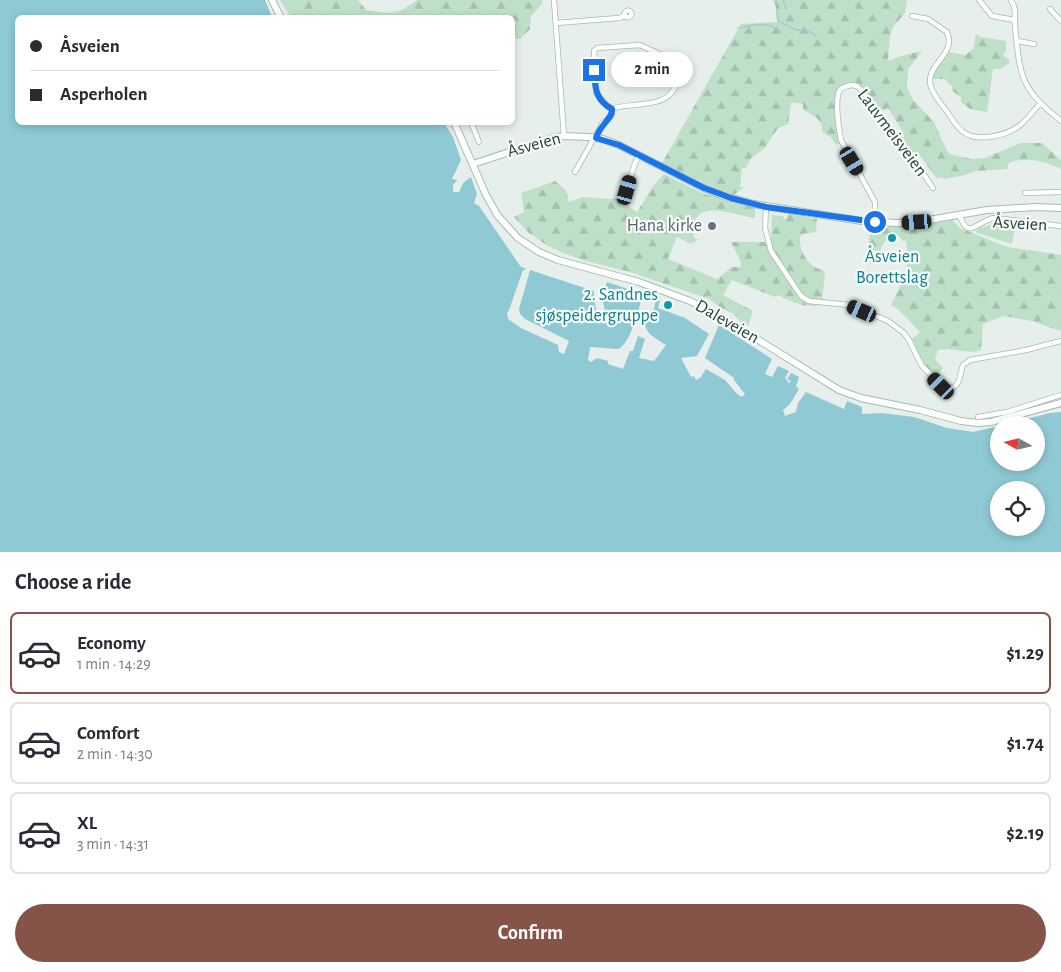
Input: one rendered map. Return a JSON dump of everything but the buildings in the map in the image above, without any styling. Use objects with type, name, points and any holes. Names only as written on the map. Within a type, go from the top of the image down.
[{"type":"main road","points":[[272,0],[280,15]]},
{"type":"main road","name":"Daleveien","points":[[455,125],[486,194],[498,216],[518,238],[539,252],[565,262],[647,284],[690,300],[722,317],[846,393],[869,400],[973,423],[992,422],[1061,403]]},
{"type":"main road","name":"Åsveien","points":[[473,164],[534,143],[564,136],[596,138],[612,142],[712,192],[766,207],[875,222],[917,222],[988,210],[1061,208]]},
{"type":"street","points":[[554,0],[564,136]]},
{"type":"street","points":[[980,0],[992,16],[1015,20]]},
{"type":"street","points":[[1011,0],[1016,8],[1015,20],[1021,74],[1029,91],[1040,104],[1061,121]]},
{"type":"street","points":[[1050,9],[1061,21]]},
{"type":"street","points":[[556,23],[625,16]]},
{"type":"street","points":[[912,16],[928,19],[947,32],[950,40],[948,48],[933,70],[930,83],[955,124],[964,133],[973,137],[984,138],[1011,130],[1020,125],[1040,104]]},
{"type":"street","points":[[1017,41],[1034,44]]},
{"type":"street","points":[[640,44],[685,66],[673,93],[669,97],[657,103],[620,106],[612,109],[596,93],[595,49],[640,44]]},
{"type":"street","name":"Lauvmeisveien","points":[[875,222],[875,202],[841,140],[837,100],[840,90],[844,87],[851,85],[862,90],[890,131],[901,141],[933,188]]},
{"type":"street","points":[[596,138],[602,124],[612,115],[612,109]]},
{"type":"street","points":[[472,125],[479,142]]},
{"type":"street","name":"Åsveien","points":[[575,172],[596,138]]},
{"type":"street","points":[[625,196],[639,155]]},
{"type":"street","name":"Åsveien","points":[[1025,193],[1061,192]]},
{"type":"street","points":[[766,207],[765,228],[771,251],[801,296],[809,301],[850,305],[888,321],[904,333],[922,366],[946,388],[950,389],[958,384],[963,365],[970,360],[1026,350],[1061,340]]},
{"type":"street","name":"Åsveien","points":[[959,214],[963,225],[967,228],[975,227],[994,218],[1061,226]]},
{"type":"street","points":[[978,417],[1007,412],[1061,395]]},
{"type":"green space","points":[[280,0],[358,0],[366,10],[388,13],[404,9],[417,0],[542,0],[543,3],[531,16],[530,29],[520,39],[515,38],[515,15],[290,15]]},
{"type":"green space","points":[[773,0],[907,0],[905,13],[893,27],[890,36],[888,61],[922,51],[908,69],[907,88],[914,101],[934,122],[947,151],[950,154],[972,159],[985,158],[1021,143],[1042,143],[1061,160],[1061,169],[1042,162],[1022,160],[1009,163],[1007,169],[976,171],[965,175],[937,179],[918,153],[912,152],[904,140],[903,132],[888,108],[882,111],[862,87],[853,82],[839,87],[836,94],[835,112],[840,144],[836,145],[831,137],[822,132],[820,121],[803,110],[803,104],[791,102],[788,124],[778,128],[764,149],[752,157],[746,168],[742,168],[740,187],[744,187],[734,195],[721,191],[662,163],[741,24],[777,22],[776,7]]},
{"type":"green space","points":[[976,34],[981,37],[1006,41],[1006,51],[1003,54],[1009,59],[1009,63],[1005,66],[993,69],[987,112],[970,109],[961,102],[961,97],[952,91],[952,86],[944,79],[932,79],[937,68],[949,52],[965,55],[973,49]]},
{"type":"green space","points":[[664,174],[704,194],[755,208],[754,218],[714,211],[705,212],[698,216],[694,224],[694,237],[698,240],[691,244],[677,237],[668,259],[717,279],[732,267],[741,267],[740,260],[731,242],[771,242],[772,215],[783,216],[784,219],[789,214],[817,219],[816,232],[803,234],[800,237],[800,243],[806,259],[814,266],[825,271],[822,304],[811,306],[799,304],[778,295],[775,297],[732,280],[723,295],[753,311],[748,326],[741,322],[734,314],[721,308],[709,299],[630,272],[563,253],[548,246],[529,233],[514,217],[524,212],[521,193],[555,181],[566,190],[569,202],[583,197],[617,198],[637,212],[654,185]]},
{"type":"green space","points":[[952,220],[960,228],[1007,247],[1061,255],[1061,330],[1032,321],[1004,316],[983,324],[981,350],[970,352],[949,349],[938,350],[935,359],[943,368],[936,377],[922,360],[912,339],[920,332],[899,310],[891,305],[907,268],[906,241],[903,241],[898,235],[894,235],[886,240],[880,251],[870,250],[869,239],[871,229],[866,228],[866,225],[916,227]]},
{"type":"green space","points":[[993,224],[1015,227],[1012,244],[975,232],[980,228]]},
{"type":"water","points":[[0,0],[265,0],[271,15],[15,15],[15,125],[445,125],[453,137],[461,160],[452,179],[457,180],[453,185],[453,192],[459,192],[463,183],[471,177],[477,194],[474,203],[479,206],[521,267],[525,268],[507,313],[508,319],[521,328],[558,345],[559,352],[564,354],[569,341],[525,319],[520,314],[519,309],[530,270],[594,291],[598,319],[607,318],[602,299],[607,282],[643,294],[631,333],[623,346],[618,349],[590,347],[588,360],[591,362],[597,358],[608,361],[608,364],[623,369],[630,351],[633,351],[638,336],[645,339],[639,358],[654,361],[666,345],[648,332],[645,319],[646,313],[653,313],[656,300],[660,301],[658,308],[685,318],[709,334],[697,356],[681,358],[691,377],[694,376],[696,380],[701,377],[706,369],[725,380],[737,394],[742,397],[745,394],[734,378],[705,358],[719,325],[772,359],[765,374],[772,377],[778,366],[789,371],[785,378],[789,383],[791,381],[787,379],[791,373],[799,377],[796,386],[799,389],[790,404],[783,410],[785,416],[796,412],[798,403],[806,392],[844,409],[847,401],[862,407],[862,414],[882,413],[914,417],[947,428],[973,432],[990,428],[990,471],[1045,471],[1045,416],[1038,416],[1061,412],[1061,552],[0,552]]},
{"type":"waterway","points":[[776,0],[778,21],[796,30],[809,31],[816,36]]},
{"type":"waterway","points":[[783,0],[786,9]]},
{"type":"waterway","points":[[738,28],[766,25],[781,32]]},
{"type":"place","name":"Hana kirke","points":[[712,226]]},
{"type":"place","name":"Åsveien Borettslag","points":[[892,238]]},
{"type":"place","name":"2. Sandnes sjøspeidergruppe","points":[[668,305]]},
{"type":"route","points":[[594,70],[596,93],[612,109],[613,113],[602,124],[596,138],[619,145],[712,192],[743,202],[875,222]]}]
